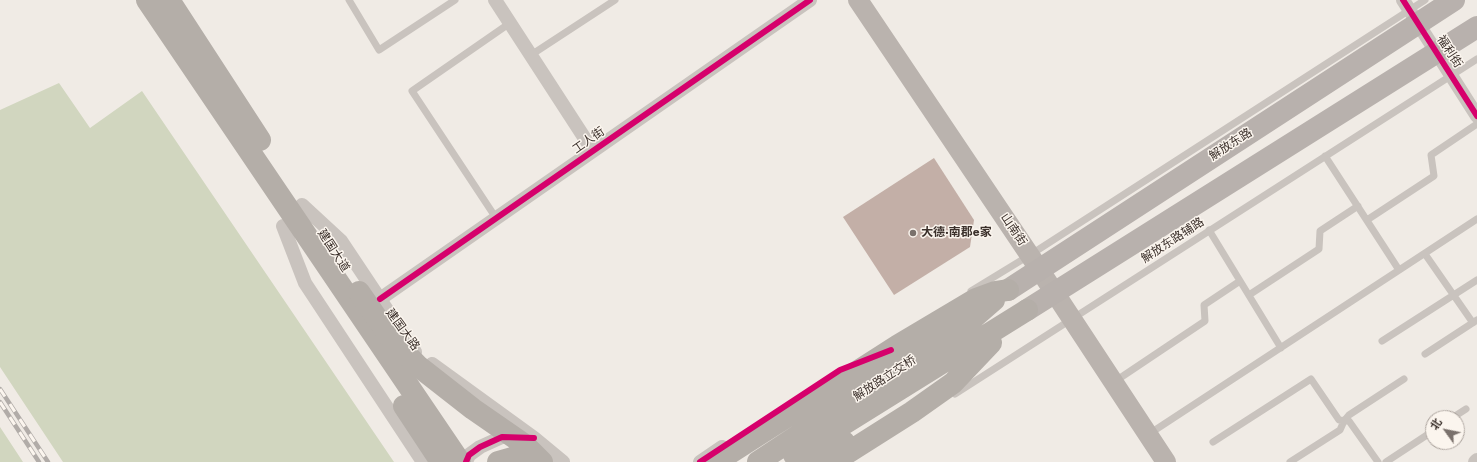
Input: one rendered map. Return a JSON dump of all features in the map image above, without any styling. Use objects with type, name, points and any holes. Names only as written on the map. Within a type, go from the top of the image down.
[{"type":"highway","points":[[131,0],[441,462]]},
{"type":"highway","name":"建国大道","points":[[147,0],[460,462]]},
{"type":"highway","name":"建国大道","points":[[169,0],[359,292],[390,337],[418,366],[473,409],[532,452],[554,462]]},
{"type":"highway","points":[[716,462],[828,390],[882,349],[976,299],[995,292],[1008,290]]},
{"type":"highway","name":"解放路立交桥","points":[[758,462],[963,327],[1008,290]]},
{"type":"highway","points":[[738,462],[927,338],[990,304]]},
{"type":"highway","points":[[813,462],[948,375],[984,348],[1027,310]]},
{"type":"highway","name":"解放路立交桥","points":[[784,462],[1027,310]]},
{"type":"highway","points":[[833,462],[912,412],[953,383],[984,348]]},
{"type":"highway","points":[[497,462],[512,458],[531,458],[532,452]]},
{"type":"main road","name":"山南街","points":[[858,0],[1035,262],[1166,462]]},
{"type":"main road","name":"解放东路","points":[[1008,290],[1035,262],[1410,11],[1454,0]]},
{"type":"main road","points":[[1027,310],[1437,54],[1477,27]]},
{"type":"street","points":[[495,0],[593,151]]},
{"type":"street","name":"工人街","points":[[380,299],[810,0]]},
{"type":"street","name":"福利街","points":[[1410,11],[1477,116]]},
{"type":"street","name":"建国大路","points":[[302,205],[341,241],[414,350],[532,452]]},
{"type":"street","points":[[283,226],[305,283],[423,462]]},
{"type":"street","points":[[700,462],[840,370],[882,349]]},
{"type":"street","points":[[852,462],[881,442],[912,412]]},
{"type":"street","points":[[466,462],[470,455],[480,446],[502,437],[532,452]]},
{"type":"lane","points":[[348,0],[380,50],[454,0]]},
{"type":"lane","points":[[531,55],[616,0]]},
{"type":"lane","points":[[1410,11],[1425,0]]},
{"type":"lane","points":[[496,218],[412,91],[510,23]]},
{"type":"lane","name":"解放东路辅路","points":[[947,400],[1072,318],[1477,59]]},
{"type":"lane","points":[[1367,220],[1434,176],[1431,154],[1477,124]]},
{"type":"lane","points":[[1325,156],[1399,270]]},
{"type":"lane","points":[[1249,295],[1319,249],[1320,231],[1358,206]]},
{"type":"lane","points":[[1148,435],[1477,219]]},
{"type":"lane","points":[[1209,230],[1281,348]]},
{"type":"lane","points":[[1425,254],[1453,295],[1475,322],[1425,354]]},
{"type":"lane","points":[[961,297],[1035,262]]},
{"type":"lane","points":[[1382,341],[1477,280]]},
{"type":"lane","points":[[1114,382],[1205,321],[1204,305],[1240,281]]},
{"type":"lane","points":[[1213,442],[1311,379],[1339,420],[1349,421],[1378,462]]},
{"type":"lane","points":[[1290,462],[1340,430],[1344,421],[1350,415],[1404,379]]},
{"type":"lane","points":[[1386,462],[1425,436]]},
{"type":"green space","points":[[59,83],[90,128],[142,91],[394,462],[63,462],[0,367],[0,110]]},
{"type":"green space","points":[[0,427],[23,462],[0,462]]},
{"type":"building","name":"大德·南郡e家","points":[[934,158],[974,220],[970,247],[894,295],[843,217]]},
{"type":"railway","points":[[0,389],[48,462]]},
{"type":"railway","points":[[0,402],[39,462]]},
{"type":"cycle path","points":[[380,299],[810,0]]},
{"type":"cycle path","points":[[1403,0],[1477,116]]},
{"type":"cycle path","points":[[700,462],[840,370],[891,350]]},
{"type":"cycle path","points":[[466,462],[469,455],[480,447],[502,437],[534,438]]},
{"type":"place","name":"大德·南郡e家","points":[[913,233]]}]
